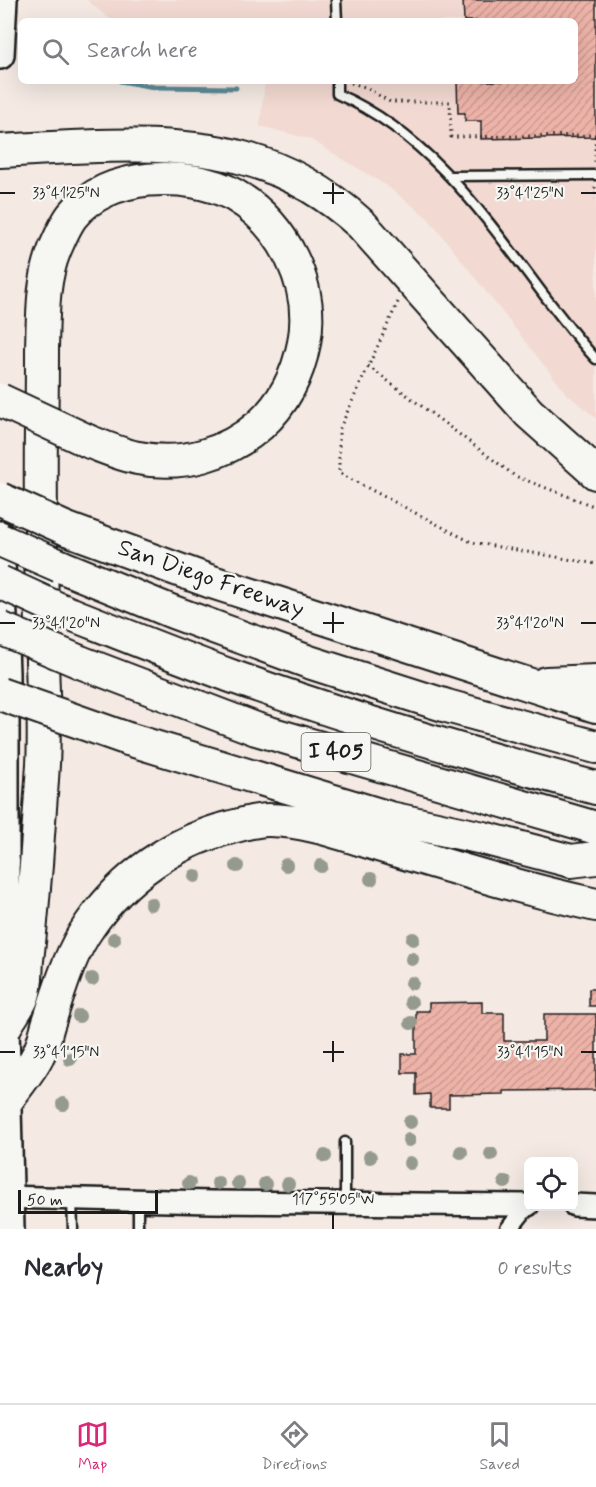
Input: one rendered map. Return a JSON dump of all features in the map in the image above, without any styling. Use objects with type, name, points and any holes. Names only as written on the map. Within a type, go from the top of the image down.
[{"type":"highway","points":[[0,151],[82,147],[158,147],[200,150],[243,158],[310,185],[338,204],[362,225],[529,412],[561,444],[596,473]]},
{"type":"highway","points":[[0,400],[90,442],[137,458],[162,461],[190,460],[216,452],[242,438],[274,411],[283,398],[300,361],[306,331],[306,305],[299,275],[290,254],[275,230],[258,212],[233,195],[190,180],[168,178],[123,184],[103,192],[84,204],[72,217],[54,250],[47,272],[43,309],[41,460],[43,763],[24,994],[4,1027]]},
{"type":"highway","name":"San Diego Freeway","points":[[0,499],[67,529],[209,581],[596,706]]},
{"type":"highway","points":[[0,540],[173,612],[309,662],[447,706],[596,747]]},
{"type":"highway","points":[[0,582],[61,609],[230,675],[364,722],[500,763],[596,788]]},
{"type":"highway","name":"I 405","points":[[0,628],[80,662],[255,729],[596,828]]},
{"type":"highway","points":[[527,684],[596,681]]},
{"type":"highway","points":[[0,694],[128,739],[390,818],[483,838],[571,861],[596,858]]},
{"type":"highway","points":[[7,1100],[38,1054],[62,985],[89,926],[116,892],[149,864],[195,838],[266,820],[289,821],[483,876],[596,905]]},
{"type":"main road","points":[[0,55],[3,0]]},
{"type":"main road","points":[[0,534],[4,673],[2,867],[7,1100],[5,1197],[10,1229]]},
{"type":"street","points":[[5,1197],[524,1205]]},
{"type":"street","points":[[578,1205],[596,1206]]},
{"type":"street","points":[[509,1229],[524,1210]]},
{"type":"lane","points":[[336,0],[337,18]]},
{"type":"lane","points":[[337,84],[338,94],[378,115],[396,128],[450,176],[596,359]]},
{"type":"lane","points":[[450,176],[596,175]]},
{"type":"lane","points":[[345,1142],[345,1203]]},
{"type":"lane","points":[[72,1198],[73,1229]]},
{"type":"lane","points":[[138,1200],[138,1229]]},
{"type":"path","points":[[356,84],[390,102],[450,102],[451,137],[596,135]]},
{"type":"path","points":[[409,278],[339,430],[339,472],[471,542],[596,564]]},
{"type":"path","points":[[368,366],[515,476],[596,507]]},
{"type":"shaded area","points":[[87,0],[596,0],[596,418],[566,393],[428,218],[387,186],[310,139],[260,126],[265,84],[578,84],[578,18],[108,18]]},
{"type":"building","points":[[463,0],[596,0],[596,137],[481,139],[481,121],[465,121],[465,113],[458,113],[457,84],[578,84],[578,18],[464,18]]},
{"type":"building","points":[[589,989],[596,989],[596,1006],[589,1006]]},
{"type":"building","points":[[482,1002],[482,1013],[504,1013],[504,1041],[544,1041],[544,1014],[596,1014],[596,1090],[504,1091],[504,1094],[449,1095],[449,1108],[430,1108],[430,1094],[416,1095],[416,1073],[402,1073],[402,1054],[416,1054],[416,1011],[429,1011],[429,1003]]},
{"type":"waterway","points":[[137,84],[154,87],[236,88]]}]
